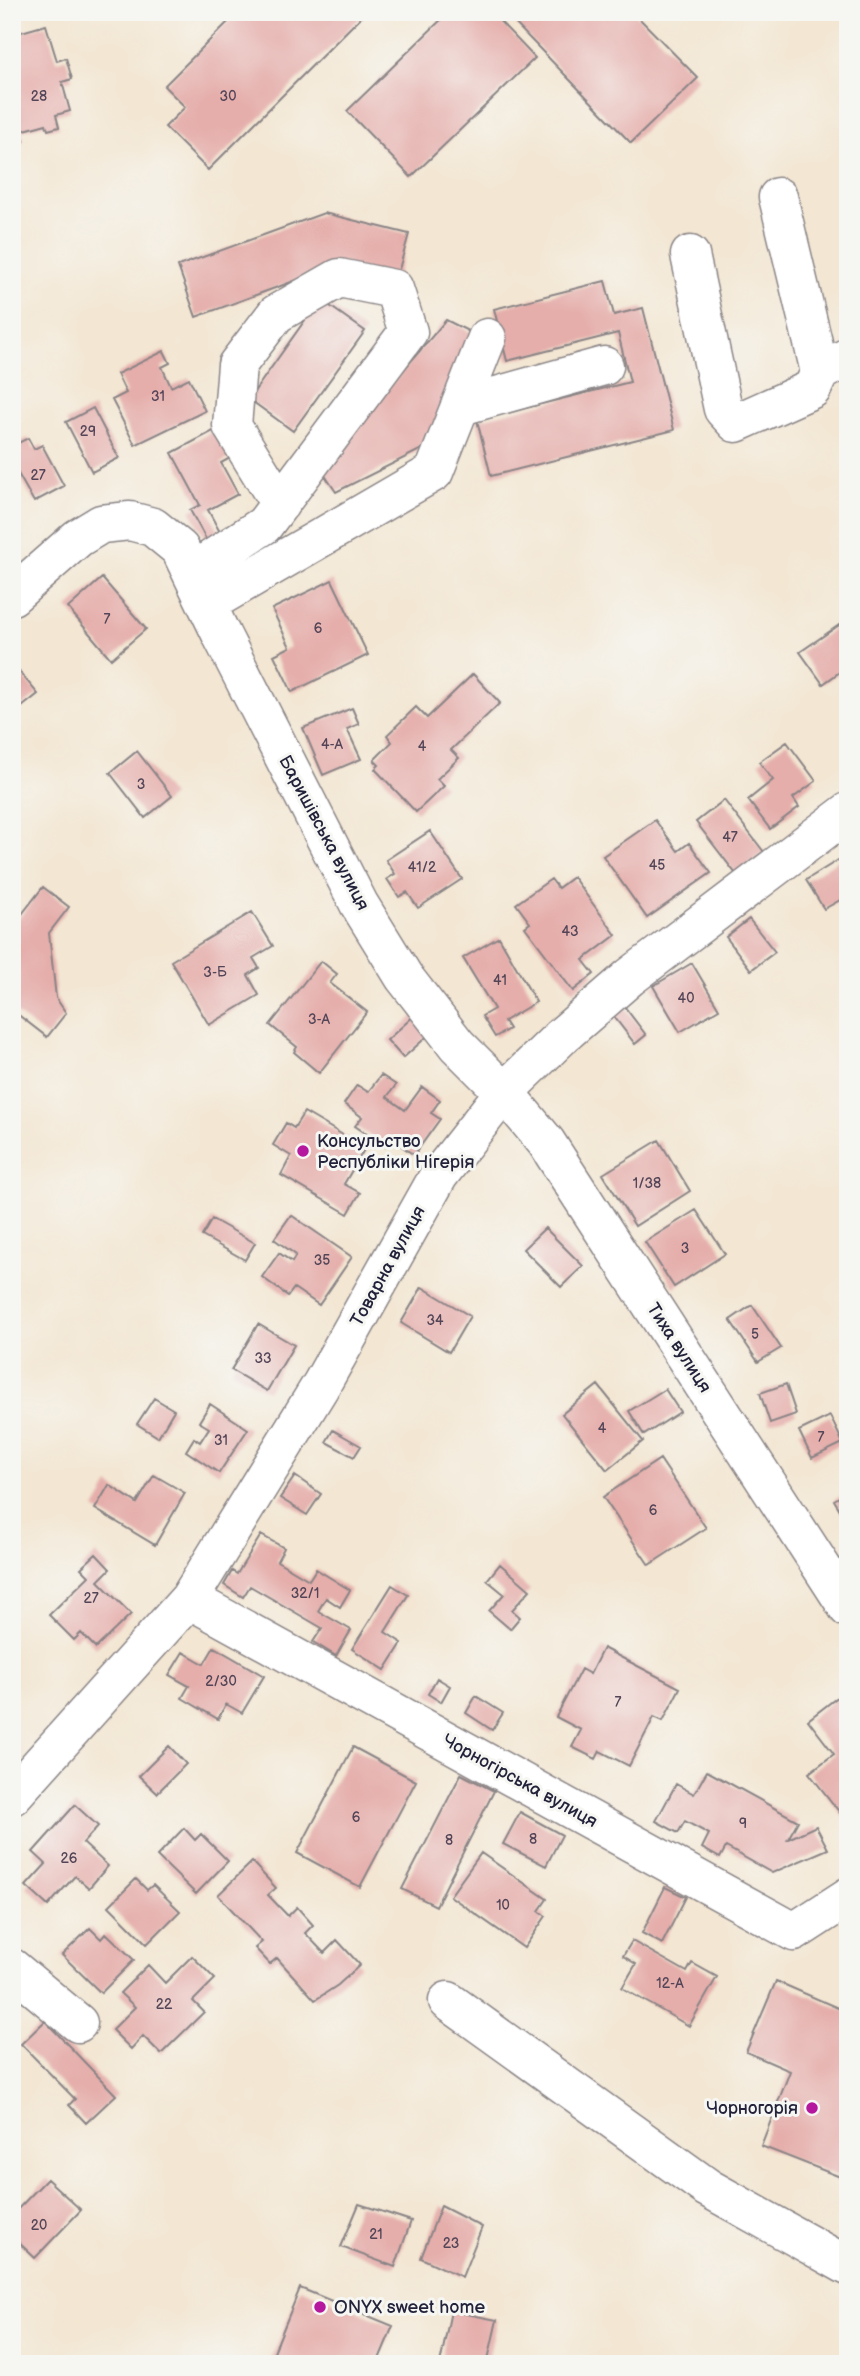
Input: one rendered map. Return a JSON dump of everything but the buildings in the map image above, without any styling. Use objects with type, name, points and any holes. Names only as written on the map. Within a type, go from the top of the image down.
[{"type":"street","points":[[690,256],[723,409],[736,423],[812,389],[834,364],[778,197]]},
{"type":"street","points":[[193,575],[264,525],[280,504],[408,332],[394,289],[339,278],[276,314],[237,365],[232,426],[280,504]]},
{"type":"street","points":[[193,575],[434,472],[487,338]]},
{"type":"street","points":[[461,406],[604,366]]},
{"type":"street","points":[[12,596],[78,538],[100,524],[130,521],[153,527],[193,575]]},
{"type":"street","name":"Баришівська вулиця","points":[[193,575],[353,891],[385,946],[404,977],[457,1045],[504,1092]]},
{"type":"street","name":"Товарна вулиця","points":[[12,1796],[189,1600],[321,1385],[439,1175],[504,1092],[563,1035],[630,977],[848,812]]},
{"type":"street","name":"Тиха вулиця","points":[[504,1092],[545,1142],[848,1608]]},
{"type":"street","name":"Чорногірська вулиця","points":[[189,1600],[794,1932],[848,1897]]},
{"type":"street","points":[[12,1968],[78,2023]]},
{"type":"street","points":[[448,2001],[708,2188],[848,2266]]},
{"type":"place","name":"Консульство Республіки Нігерія","points":[[303,1151]]},
{"type":"place","name":"Чорногорія","points":[[812,2108]]},
{"type":"place","name":"ONYX sweet home","points":[[320,2307]]}]
